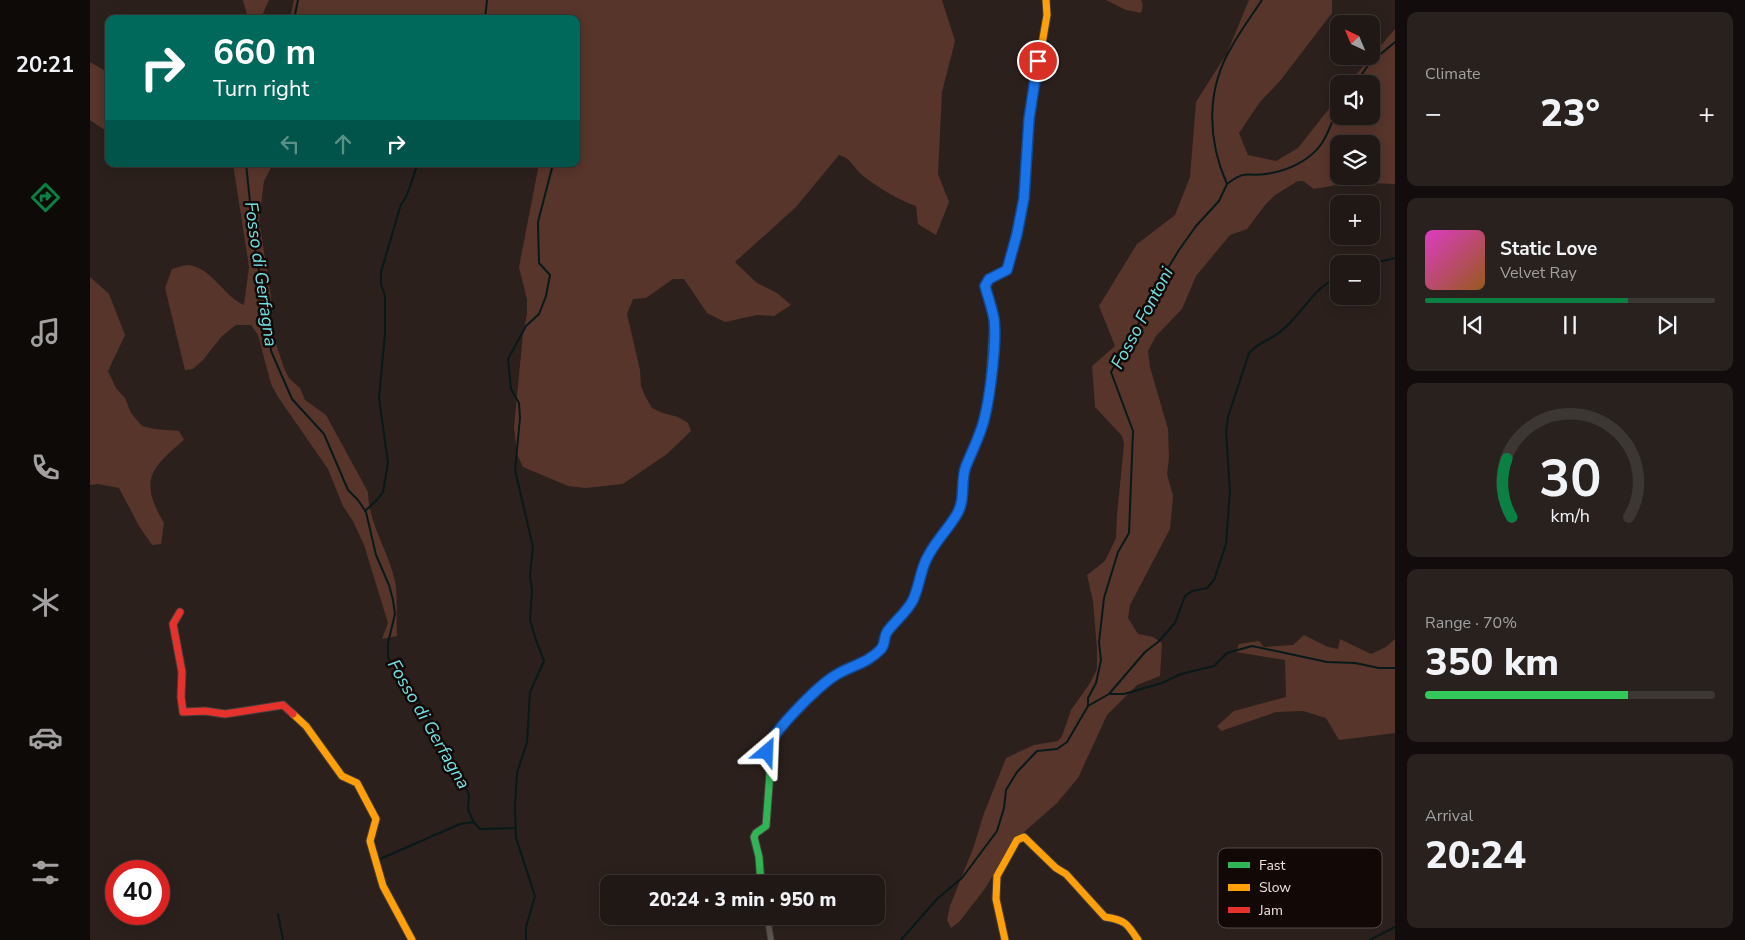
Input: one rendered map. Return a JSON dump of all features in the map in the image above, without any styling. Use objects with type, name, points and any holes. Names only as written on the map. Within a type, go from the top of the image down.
[{"type":"street","points":[[760,875],[759,856],[754,837],[766,826],[770,772],[767,752],[769,743],[780,727],[829,679],[846,668],[868,661],[882,648],[885,643],[886,633],[913,600],[923,566],[934,544],[958,513],[962,500],[966,465],[984,420],[989,395],[994,318],[985,286],[989,279],[1007,270],[1024,198],[1029,119],[1047,15],[1046,0]]},
{"type":"street","points":[[180,612],[173,624],[179,644],[182,675],[180,705],[183,712],[206,711],[226,714],[283,705],[306,726],[342,776],[357,783],[376,819],[370,841],[380,877],[412,940]]},
{"type":"street","points":[[1005,940],[996,899],[997,876],[1017,840],[1024,837],[1056,868],[1066,874],[1105,916],[1128,924],[1138,940]]},
{"type":"street","points":[[768,925],[771,940]]},
{"type":"shaded area","points":[[243,0],[269,0],[262,15],[247,15]]},
{"type":"shaded area","points":[[294,0],[942,0],[955,41],[942,92],[938,174],[949,202],[936,235],[918,224],[916,206],[881,188],[862,175],[846,158],[839,155],[796,207],[735,262],[757,283],[777,293],[791,305],[774,316],[757,315],[725,322],[707,313],[684,279],[673,279],[646,298],[633,299],[627,314],[640,370],[641,386],[645,396],[652,408],[678,417],[688,423],[691,431],[667,454],[623,484],[585,488],[568,486],[523,467],[517,454],[514,427],[523,334],[527,314],[527,300],[519,267],[538,167],[580,167],[580,15],[291,15]]},
{"type":"shaded area","points":[[1106,0],[1141,0],[1143,6],[1141,13],[1126,10]]},
{"type":"shaded area","points":[[1249,0],[1332,0],[1332,13],[1280,81],[1260,102],[1239,133],[1248,155],[1276,161],[1298,148],[1330,107],[1330,125],[1380,125],[1380,75],[1356,75],[1364,65],[1380,65],[1380,47],[1395,29],[1395,184],[1380,183],[1380,135],[1330,135],[1330,185],[1337,185],[1314,189],[1303,181],[1298,181],[1275,195],[1247,229],[1230,235],[1196,276],[1182,309],[1156,336],[1148,351],[1150,367],[1168,429],[1169,458],[1167,474],[1173,496],[1170,529],[1130,605],[1128,618],[1138,634],[1153,637],[1162,643],[1160,676],[1137,685],[1107,715],[1078,778],[1057,803],[1014,841],[984,890],[959,922],[951,928],[947,920],[950,906],[1006,758],[1034,745],[1058,741],[1062,736],[1071,710],[1090,683],[1097,669],[1093,601],[1087,575],[1105,561],[1116,538],[1124,444],[1122,436],[1095,407],[1092,366],[1115,346],[1099,306],[1137,244],[1175,215],[1190,177],[1196,102],[1227,53]]},
{"type":"shaded area","points":[[90,62],[105,71],[105,130],[90,120]]},
{"type":"shaded area","points":[[233,167],[271,167],[264,181],[259,220],[271,296],[270,316],[275,341],[289,378],[300,388],[305,400],[326,415],[368,492],[375,526],[395,581],[397,636],[382,639],[388,623],[364,545],[354,523],[343,506],[328,469],[271,384],[258,335],[251,325],[236,325],[222,336],[203,360],[193,369],[185,370],[165,288],[172,269],[185,265],[196,267],[210,276],[230,296],[244,305],[249,267]]},
{"type":"shaded area","points":[[90,277],[109,294],[125,335],[108,371],[116,388],[125,398],[131,413],[142,426],[179,431],[184,440],[156,468],[150,485],[156,508],[164,523],[161,544],[152,545],[139,526],[119,488],[98,484],[90,485]]},
{"type":"shaded area","points":[[1304,635],[1328,647],[1338,649],[1340,639],[1371,654],[1386,647],[1395,639],[1395,733],[1339,740],[1326,718],[1303,711],[1276,712],[1221,731],[1217,726],[1234,711],[1286,697],[1285,660],[1236,652],[1239,644],[1259,641],[1264,647],[1293,645]]},
{"type":"waterway","name":"Fosso di Gerfagna","points":[[295,15],[298,0]]},
{"type":"waterway","points":[[485,15],[487,0]]},
{"type":"waterway","name":"Fosso Fontoni","points":[[901,940],[937,899],[962,878],[997,831],[1004,808],[1006,790],[1017,772],[1037,751],[1057,749],[1067,742],[1088,706],[1088,698],[1096,683],[1101,660],[1099,642],[1104,598],[1118,552],[1129,533],[1133,431],[1111,372],[1132,337],[1160,281],[1179,250],[1196,226],[1219,201],[1227,184],[1220,167],[1213,132],[1212,114],[1217,79],[1232,46],[1262,0]]},
{"type":"waterway","points":[[1361,75],[1369,64],[1395,42]]},
{"type":"waterway","points":[[1227,184],[1246,174],[1274,173],[1290,168],[1305,160],[1322,143],[1331,125]]},
{"type":"waterway","name":"Fosso di Gerfagna","points":[[246,167],[256,258],[267,303],[271,351],[292,399],[324,434],[348,490],[366,512],[376,555],[389,585],[393,600],[395,614],[388,643],[388,658],[417,697],[437,732],[452,770],[463,781],[469,795],[468,809],[473,821],[480,829],[516,828]]},
{"type":"waterway","points":[[365,511],[383,492],[388,463],[379,398],[385,334],[385,296],[381,284],[381,272],[401,204],[406,197],[417,167]]},
{"type":"waterway","points":[[526,940],[526,927],[535,896],[516,838],[515,805],[517,773],[527,742],[530,692],[544,661],[530,620],[532,590],[530,576],[533,547],[515,470],[520,418],[519,403],[511,389],[508,359],[526,326],[539,314],[546,296],[550,275],[539,263],[538,222],[552,167]]},
{"type":"waterway","points":[[1380,262],[1395,258]]},
{"type":"waterway","points":[[1088,706],[1109,694],[1145,652],[1158,642],[1175,623],[1185,596],[1192,591],[1207,588],[1214,580],[1226,544],[1230,491],[1226,432],[1228,417],[1249,353],[1256,346],[1281,331],[1315,294],[1330,282]]},
{"type":"waterway","points":[[1109,694],[1124,694],[1162,683],[1181,674],[1214,666],[1227,653],[1252,646],[1327,662],[1395,668]]},
{"type":"waterway","points":[[380,859],[460,824],[474,822]]},
{"type":"waterway","points":[[278,914],[283,940]]},
{"type":"waterway","points":[[1370,940],[1395,927]]},
{"type":"traffic: fast","points":[[966,467],[984,420],[989,395],[994,318],[985,286],[989,280],[1007,270],[1024,198],[1027,150]]},
{"type":"traffic: fast","points":[[760,875],[759,857],[754,837],[756,833],[766,826],[770,772],[767,748],[773,736],[825,683]]},
{"type":"traffic: slow","points":[[1027,150],[1029,119],[1047,15],[1046,0]]},
{"type":"traffic: slow","points":[[293,714],[306,726],[342,776],[357,783],[376,819],[370,841],[383,886],[412,940]]},
{"type":"traffic: slow","points":[[1005,940],[996,899],[997,876],[1017,840],[1024,837],[1056,868],[1066,874],[1105,917],[1117,919],[1125,923],[1138,940]]},
{"type":"traffic: jam","points":[[825,683],[846,669],[868,661],[885,643],[886,633],[913,600],[923,566],[934,544],[958,513],[962,500],[966,467]]},
{"type":"traffic: jam","points":[[180,612],[173,624],[182,672],[181,697],[183,712],[205,711],[225,714],[283,705],[293,714]]},
{"type":"route","points":[[767,752],[769,743],[780,727],[829,679],[846,668],[868,661],[882,648],[885,643],[886,633],[913,600],[923,566],[934,544],[958,513],[962,500],[966,465],[984,420],[989,395],[994,318],[985,286],[989,279],[1007,270],[1017,234],[1024,198],[1029,119],[1038,61]]}]
